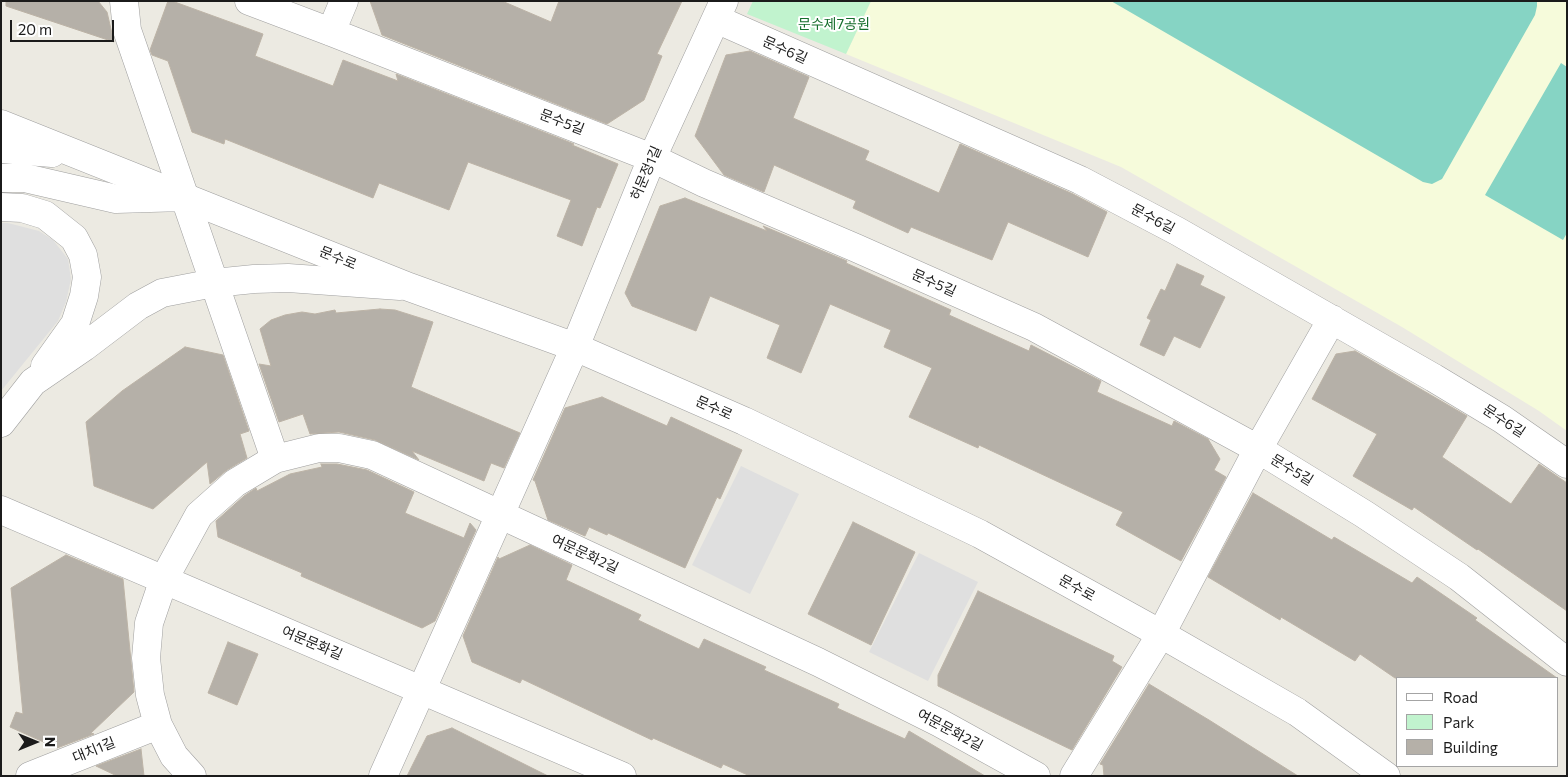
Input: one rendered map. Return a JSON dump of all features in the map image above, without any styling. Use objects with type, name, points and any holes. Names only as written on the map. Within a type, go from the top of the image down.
[{"type":"street","points":[[124,1],[127,30],[274,459]]},
{"type":"street","name":"문수5길","points":[[249,1],[652,158],[704,183],[1034,327],[1258,449],[1364,514],[1459,577],[1567,662]]},
{"type":"street","points":[[331,32],[344,1]]},
{"type":"street","name":"허문정1길","points":[[383,776],[575,347],[652,158],[720,10]]},
{"type":"street","name":"문수6길","points":[[720,10],[1080,180],[1177,231],[1502,419],[1567,464]]},
{"type":"street","name":"문수로","points":[[1,124],[409,287],[575,347],[744,421],[980,534],[1161,634],[1297,712],[1386,776]]},
{"type":"street","points":[[1,149],[76,154]]},
{"type":"street","points":[[1,178],[25,178],[116,199],[184,197]]},
{"type":"street","points":[[1,207],[22,208],[45,215],[60,226],[74,238],[83,255],[87,277],[84,296],[75,324],[1,423]]},
{"type":"street","points":[[33,382],[84,347],[138,306],[162,293],[214,283],[288,278],[409,287]]},
{"type":"street","points":[[1074,776],[1161,634],[1258,449],[1332,319]]},
{"type":"street","name":"여문문화2길","points":[[192,776],[174,756],[158,725],[150,695],[146,658],[149,622],[164,579],[199,515],[236,483],[274,459],[319,448],[340,448],[372,455],[818,662],[940,723],[1036,776]]},
{"type":"street","name":"여문문화길","points":[[1,510],[622,776]]},
{"type":"street","name":"대치1길","points":[[30,776],[158,725]]},
{"type":"shaded area","points":[[871,1],[1567,1],[1567,431],[1539,411],[1402,327],[1121,167],[846,54]]},
{"type":"shaded area","points":[[1111,1],[1537,1],[1537,6],[1535,15],[1442,179],[1432,184],[1423,182]]},
{"type":"shaded area","points":[[1561,63],[1567,67],[1567,233],[1563,240],[1485,195]]},
{"type":"shaded area","points":[[1,223],[39,231],[53,240],[68,259],[71,279],[66,302],[58,321],[1,391]]},
{"type":"shaded area","points":[[741,466],[799,494],[750,594],[692,565]]},
{"type":"shaded area","points":[[919,553],[978,582],[928,681],[869,652]]},
{"type":"green space","name":"문수제7공원","points":[[753,1],[871,1],[846,54],[747,14]]},
{"type":"building","points":[[6,1],[98,1],[107,12],[114,42],[6,6]]},
{"type":"building","points":[[168,1],[263,34],[255,56],[333,86],[343,60],[398,81],[396,74],[574,144],[572,145],[618,164],[600,208],[597,207],[582,246],[557,236],[571,200],[468,162],[449,210],[379,183],[373,198],[225,139],[224,144],[192,132],[168,61],[152,55],[150,50]]},
{"type":"building","points":[[370,1],[502,1],[551,22],[559,1],[682,1],[657,54],[662,56],[644,100],[607,124],[382,35]]},
{"type":"building","points":[[750,51],[809,77],[793,118],[869,151],[865,160],[939,193],[960,144],[1073,194],[1107,212],[1088,257],[1008,222],[992,260],[911,227],[908,233],[853,208],[856,201],[774,165],[764,192],[724,175],[695,136],[726,55]]},
{"type":"building","points":[[685,198],[767,231],[763,226],[847,261],[846,263],[951,310],[949,315],[1029,351],[1031,345],[1101,381],[1097,392],[1172,426],[1174,421],[1208,439],[1220,459],[1214,470],[1226,477],[1181,561],[1116,525],[1123,512],[979,445],[978,448],[909,417],[932,368],[884,347],[891,330],[830,304],[801,373],[767,358],[780,325],[710,296],[696,331],[632,306],[625,293],[660,206]]},
{"type":"building","points":[[1177,264],[1204,276],[1200,285],[1225,297],[1200,348],[1174,336],[1164,356],[1140,345],[1151,320],[1147,318],[1161,289],[1165,291]]},
{"type":"building","points":[[380,309],[395,310],[433,322],[411,387],[520,433],[504,468],[491,463],[484,481],[412,451],[419,460],[375,440],[339,432],[310,434],[303,414],[279,422],[259,364],[271,366],[260,329],[271,320],[302,312],[315,314],[335,310],[336,313]]},
{"type":"building","points":[[185,347],[223,355],[249,431],[240,434],[247,458],[227,470],[210,484],[207,462],[153,509],[94,486],[86,422],[122,391]]},
{"type":"building","points":[[1355,351],[1467,416],[1442,457],[1511,504],[1539,464],[1567,483],[1567,611],[1414,507],[1412,510],[1353,476],[1377,434],[1312,399],[1336,354]]},
{"type":"building","points":[[602,397],[667,426],[671,417],[742,450],[720,499],[717,497],[685,568],[608,533],[607,535],[589,527],[585,536],[548,520],[535,481],[533,480],[565,408]]},
{"type":"building","points":[[321,464],[337,464],[367,470],[414,492],[405,513],[464,538],[470,523],[476,530],[435,621],[422,628],[301,576],[302,573],[218,537],[216,521],[244,496],[256,488],[257,491],[290,474],[322,467]]},
{"type":"building","points":[[1253,493],[1332,540],[1334,537],[1412,583],[1417,577],[1477,618],[1475,620],[1556,677],[1395,678],[1360,654],[1355,661],[1281,617],[1280,620],[1208,577]]},
{"type":"building","points":[[853,522],[915,552],[871,645],[808,614]]},
{"type":"building","points":[[530,545],[572,565],[566,580],[641,615],[638,620],[699,649],[704,639],[766,667],[764,670],[839,704],[837,708],[905,739],[909,731],[985,776],[750,776],[723,764],[721,768],[653,738],[652,740],[522,679],[520,683],[472,662],[463,636],[498,557],[499,559]]},
{"type":"building","points":[[66,555],[123,579],[134,692],[91,733],[94,734],[57,748],[10,727],[16,712],[23,714],[11,588]]},
{"type":"building","points":[[978,591],[1114,656],[1112,661],[1122,667],[1072,750],[938,686],[938,675]]},
{"type":"building","points":[[228,642],[258,654],[237,705],[208,693]]},
{"type":"building","points":[[1149,684],[1298,776],[1104,776],[1103,765],[1100,764]]},
{"type":"building","points":[[452,728],[548,776],[407,776],[427,736]]},
{"type":"building","points":[[141,749],[144,776],[117,776],[96,766]]}]
